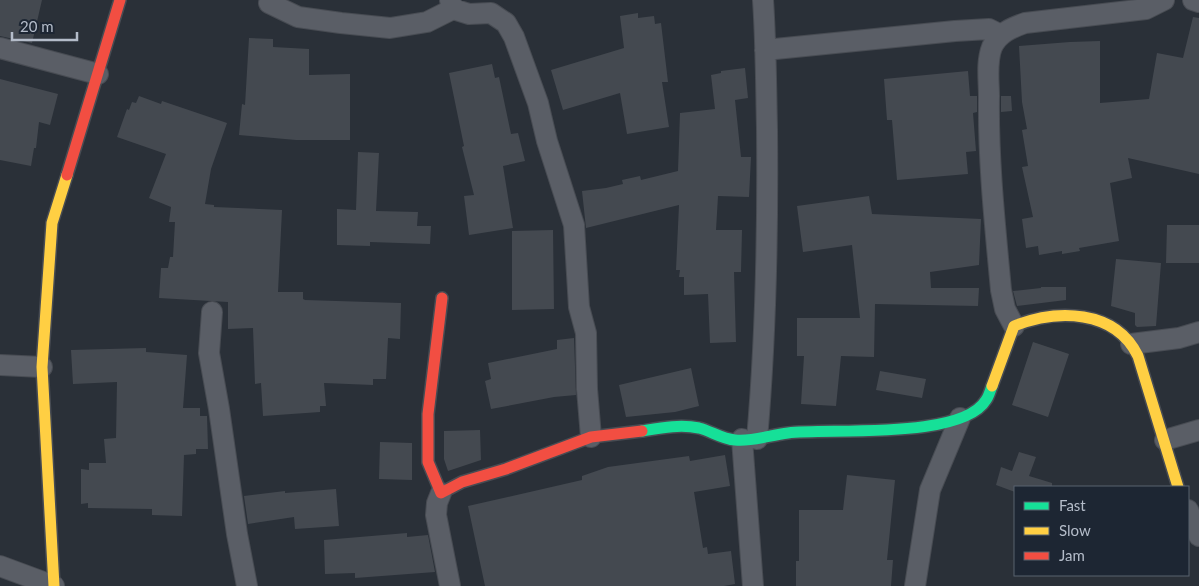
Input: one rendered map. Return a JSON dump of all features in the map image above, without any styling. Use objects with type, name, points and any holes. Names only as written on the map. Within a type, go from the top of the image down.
[{"type":"street","points":[[0,566],[54,586],[42,367],[52,223],[120,0]]},
{"type":"street","points":[[752,586],[749,439],[762,380],[767,247],[766,50],[763,0]]},
{"type":"street","points":[[1014,326],[1005,309],[1001,290],[988,138],[989,60],[992,47],[1000,35],[1024,23],[1146,9],[1164,0]]},
{"type":"street","points":[[1193,0],[1199,2]]},
{"type":"street","points":[[269,3],[298,17],[341,24],[390,28],[427,22],[452,4],[469,14],[491,12],[506,23],[514,37],[538,103],[547,141],[574,225],[579,307],[586,334],[587,389],[591,437]]},
{"type":"street","points":[[766,50],[955,31],[989,29],[1000,35]]},
{"type":"street","points":[[0,48],[98,74]]},
{"type":"street","points":[[441,493],[428,462],[428,414],[442,298]]},
{"type":"street","points":[[212,312],[209,353],[247,586]]},
{"type":"street","points":[[450,586],[436,515],[437,503],[441,493],[450,487],[506,469],[591,437],[670,427],[698,428],[733,440],[788,433],[858,432],[934,426],[975,411],[986,401],[1014,326],[1040,316],[1070,315],[1105,323],[1122,333],[1131,344],[1141,366],[1178,486]]},
{"type":"street","points":[[1131,344],[1179,338],[1199,332]]},
{"type":"street","points":[[0,365],[42,367]]},
{"type":"street","points":[[915,586],[930,490],[960,418]]},
{"type":"street","points":[[1164,440],[1199,430]]},
{"type":"street","points":[[1189,512],[1199,536]]},
{"type":"building","points":[[0,0],[42,0],[32,43],[0,36]]},
{"type":"building","points":[[638,13],[638,18],[654,16],[655,24],[661,23],[668,82],[662,82],[669,127],[627,134],[620,93],[563,110],[551,70],[624,48],[620,16]]},
{"type":"building","points":[[1193,17],[1199,18],[1199,174],[1128,158],[1132,178],[1110,183],[1119,241],[1079,248],[1080,251],[1062,254],[1062,251],[1039,255],[1038,246],[1026,248],[1022,219],[1033,217],[1022,167],[1028,166],[1022,130],[1027,129],[1022,102],[1019,46],[1100,41],[1100,103],[1149,99],[1157,53],[1183,58]]},
{"type":"building","points":[[249,38],[273,39],[273,47],[309,49],[309,75],[350,74],[350,140],[296,140],[239,135],[242,104],[245,105]]},
{"type":"building","points":[[492,64],[495,78],[499,77],[511,134],[518,133],[525,161],[503,166],[513,228],[469,235],[464,196],[474,195],[462,147],[464,146],[449,73]]},
{"type":"building","points":[[745,68],[748,98],[735,100],[741,157],[751,157],[749,197],[718,196],[716,230],[742,230],[741,272],[734,272],[736,342],[710,343],[708,294],[684,295],[684,277],[679,277],[680,270],[676,270],[679,205],[586,228],[582,191],[623,184],[622,180],[640,176],[641,180],[678,171],[680,113],[715,109],[711,75],[721,73],[721,71]]},
{"type":"building","points":[[968,71],[970,96],[977,96],[977,112],[973,113],[976,151],[966,152],[968,174],[897,180],[892,120],[887,120],[884,79]]},
{"type":"building","points":[[0,79],[58,94],[50,125],[39,122],[36,148],[34,148],[31,166],[0,160]]},
{"type":"building","points":[[139,96],[161,104],[162,101],[227,123],[211,169],[205,204],[214,205],[214,207],[282,210],[278,292],[303,292],[303,299],[305,300],[401,303],[400,339],[388,338],[386,379],[373,379],[373,385],[324,383],[326,406],[320,406],[320,412],[263,416],[261,383],[255,384],[253,328],[228,329],[228,302],[159,298],[161,268],[168,268],[170,257],[173,257],[175,222],[169,222],[171,207],[149,198],[166,154],[117,137],[127,109],[129,110],[132,102],[136,103]]},
{"type":"building","points":[[1001,96],[1011,96],[1012,111],[1001,112]]},
{"type":"building","points":[[358,152],[379,153],[376,211],[418,212],[417,226],[431,226],[430,244],[370,242],[370,246],[337,245],[337,209],[356,210]]},
{"type":"building","points":[[869,196],[872,214],[981,219],[979,265],[930,272],[931,288],[979,288],[978,306],[875,304],[874,357],[841,356],[836,406],[801,404],[804,356],[797,356],[797,318],[860,318],[852,245],[803,252],[797,206]]},
{"type":"building","points":[[1167,225],[1199,225],[1199,263],[1166,263]]},
{"type":"building","points":[[553,230],[554,309],[512,310],[512,231]]},
{"type":"building","points":[[1116,259],[1161,263],[1156,326],[1137,327],[1135,325],[1135,313],[1111,306]]},
{"type":"building","points":[[1041,287],[1066,287],[1066,300],[1017,306],[1013,291]]},
{"type":"building","points":[[574,338],[576,395],[554,397],[491,409],[485,381],[491,379],[488,363],[557,349],[557,340]]},
{"type":"building","points":[[1033,342],[1069,354],[1048,417],[1012,405]]},
{"type":"building","points":[[146,348],[146,352],[187,355],[183,408],[200,408],[200,416],[207,416],[208,449],[196,449],[196,454],[184,455],[182,516],[152,515],[152,509],[88,508],[88,503],[81,504],[81,469],[89,470],[89,463],[106,463],[104,439],[116,438],[117,382],[73,384],[71,350]]},
{"type":"building","points":[[691,368],[699,406],[675,412],[626,417],[619,385]]},
{"type":"building","points":[[880,371],[926,379],[922,398],[876,390]]},
{"type":"building","points":[[480,430],[481,460],[448,471],[444,459],[444,431]]},
{"type":"building","points":[[380,442],[412,443],[412,480],[379,479]]},
{"type":"building","points":[[1019,452],[1036,457],[1029,476],[1052,483],[1052,486],[1014,486],[1014,492],[996,485],[1001,467],[1012,471]]},
{"type":"building","points":[[725,455],[730,486],[694,492],[703,548],[707,547],[708,554],[731,551],[735,584],[724,586],[485,586],[468,506],[582,480],[582,476],[608,467],[689,456],[690,461]]},
{"type":"building","points":[[847,475],[895,480],[887,560],[893,560],[891,586],[796,586],[796,561],[799,561],[799,510],[843,510]]},
{"type":"building","points":[[336,489],[339,526],[295,529],[294,517],[248,524],[244,496],[285,491],[285,493]]},
{"type":"building","points":[[407,533],[407,537],[428,535],[435,572],[355,578],[355,573],[325,574],[324,540]]},
{"type":"traffic: fast","points":[[642,431],[685,426],[703,429],[726,438],[742,440],[788,433],[894,430],[924,427],[951,421],[972,413],[986,400],[992,386]]},
{"type":"traffic: slow","points":[[54,586],[42,367],[52,223],[67,175]]},
{"type":"traffic: slow","points":[[992,386],[1014,326],[1031,320],[1066,316],[1084,317],[1100,321],[1115,329],[1128,341],[1138,356],[1178,486]]},
{"type":"traffic: jam","points":[[67,175],[120,0]]},
{"type":"traffic: jam","points":[[442,298],[428,414],[428,462],[441,493],[462,482],[506,469],[591,437],[642,431]]}]
